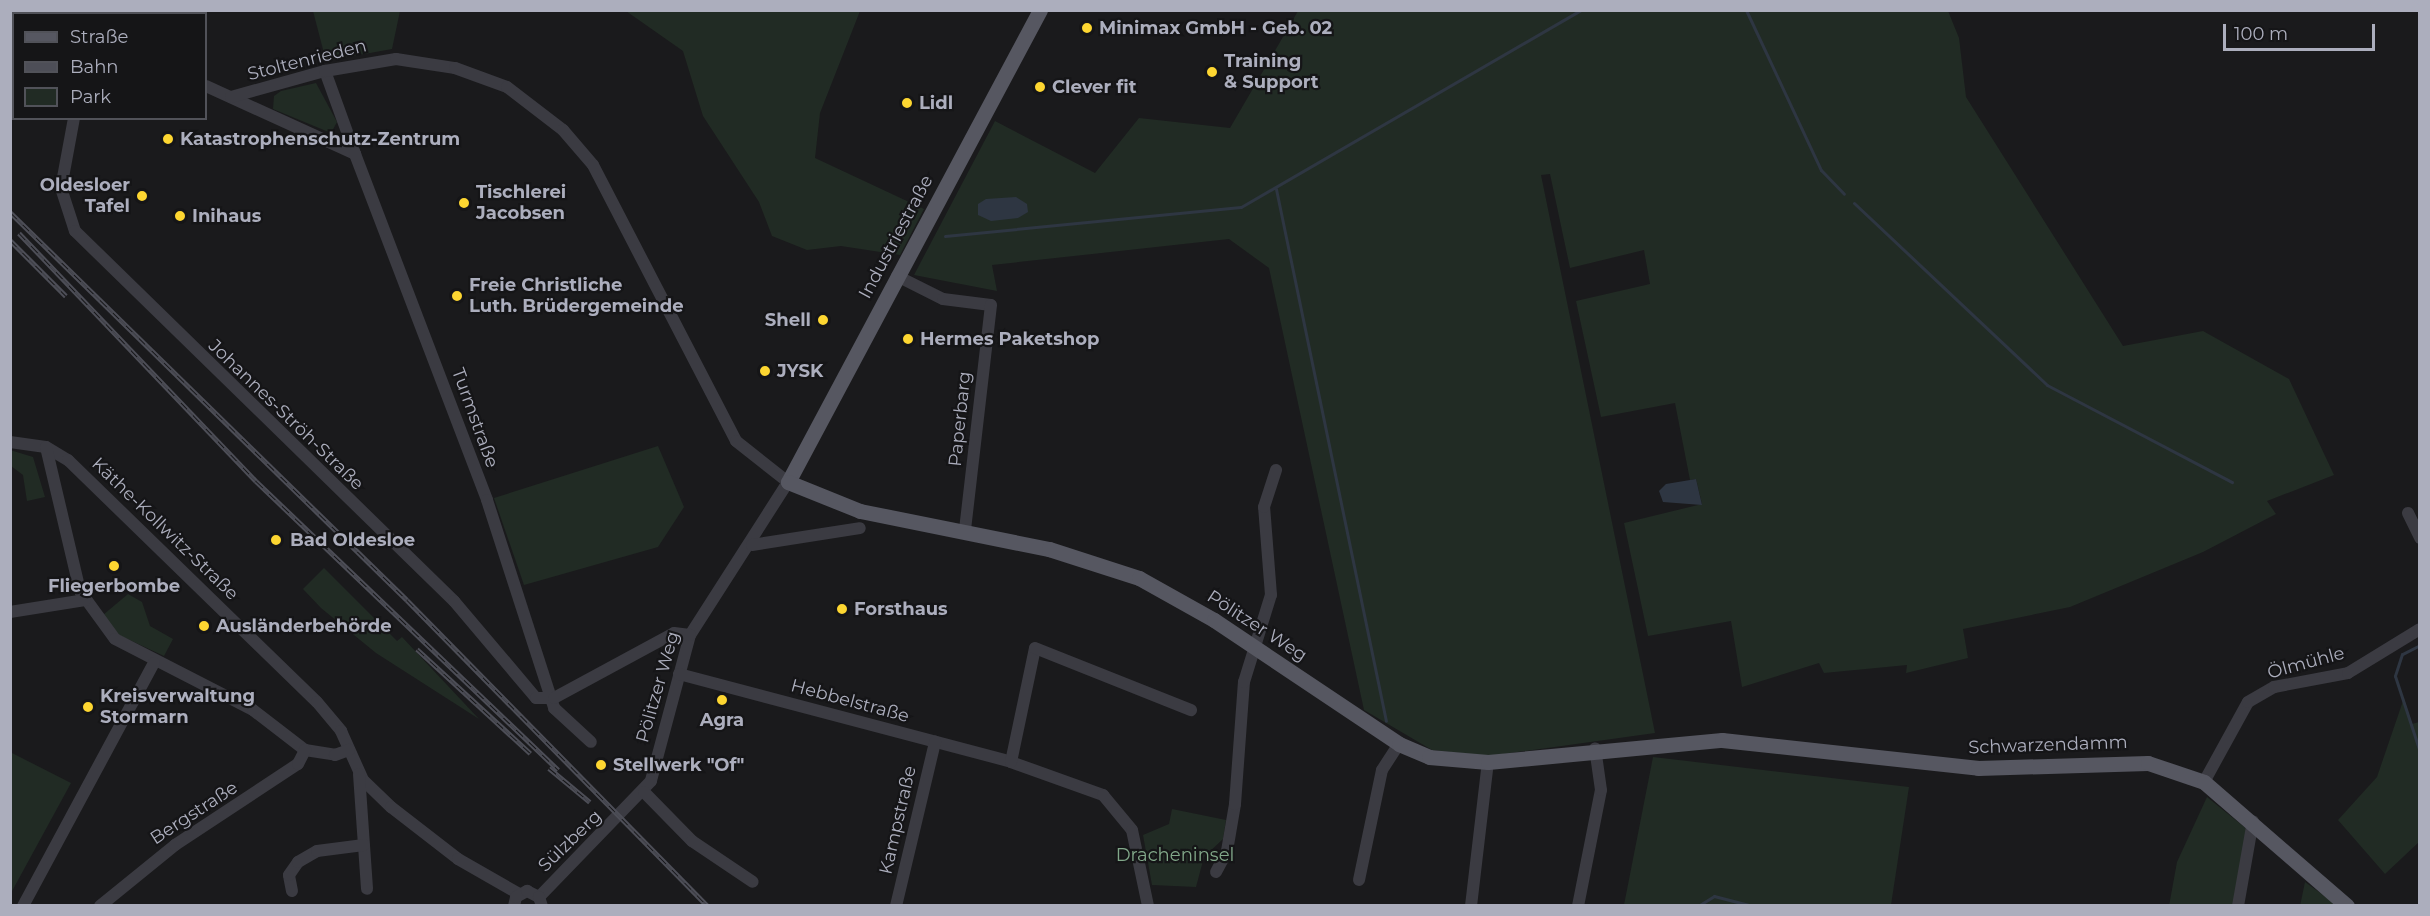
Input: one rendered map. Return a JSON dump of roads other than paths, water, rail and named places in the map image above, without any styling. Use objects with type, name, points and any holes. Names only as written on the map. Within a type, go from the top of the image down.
[{"type":"main road","name":"Industriestraße","points":[[788,482],[1040,10]]},
{"type":"main road","name":"Pölitzer Weg","points":[[788,482],[860,512],[966,530],[1049,549],[1139,578],[1256,649],[1399,744],[1429,757],[1488,762],[1595,748],[1722,740],[1773,747]]},
{"type":"main road","name":"Schwarzendamm","points":[[1773,747],[1978,768],[2121,760],[2174,768],[2204,782],[2253,821],[2347,906]]},
{"type":"street","name":"Stoltenrieden","points":[[231,97],[324,71],[396,59],[455,68],[507,87],[563,129],[593,165],[736,441],[788,482]]},
{"type":"street","name":"Turmstraße","points":[[324,71],[487,500],[554,698],[554,708],[591,742]]},
{"type":"street","points":[[207,86],[355,154]]},
{"type":"street","name":"Johannes-Ströh-Straße","points":[[74,120],[61,176],[73,226],[163,320],[454,601],[520,683],[536,698],[554,698]]},
{"type":"street","name":"Paperbarg","points":[[897,276],[943,299],[991,305],[966,530]]},
{"type":"street","name":"Käthe-Kollwitz-Straße","points":[[10,442],[46,447],[68,460],[279,664],[341,731],[359,773]]},
{"type":"street","points":[[46,447],[85,600],[116,639],[154,663],[253,710],[305,750],[335,755],[349,750]]},
{"type":"street","points":[[1216,872],[1227,851],[1244,682],[1271,595],[1264,507],[1276,470]]},
{"type":"street","name":"Pölitzer Weg","points":[[627,812],[644,792],[690,635],[752,545],[788,482]]},
{"type":"street","points":[[2408,513],[2420,538]]},
{"type":"street","points":[[752,545],[860,528]]},
{"type":"street","points":[[10,612],[85,600]]},
{"type":"street","name":"Ölmühle","points":[[2204,782],[2248,702],[2274,687],[2348,673],[2420,629]]},
{"type":"street","points":[[554,698],[674,633],[690,635]]},
{"type":"street","points":[[1011,762],[1035,648],[1191,710]]},
{"type":"street","points":[[23,906],[154,663]]},
{"type":"street","name":"Hebbelstraße","points":[[679,674],[1011,762],[1073,782],[1115,806],[1132,830],[1148,906]]},
{"type":"street","name":"Kampstraße","points":[[896,906],[934,742]]},
{"type":"street","points":[[1359,880],[1382,770],[1399,744]]},
{"type":"street","points":[[1578,906],[1601,790],[1595,748]]},
{"type":"street","name":"Bergstraße","points":[[100,906],[167,851],[298,764],[305,750]]},
{"type":"street","points":[[1471,906],[1488,762]]},
{"type":"street","points":[[359,773],[367,889]]},
{"type":"street","points":[[359,773],[419,831],[516,900]]},
{"type":"street","points":[[644,792],[692,841],[753,882]]},
{"type":"street","name":"Sülzberg","points":[[516,900],[532,891],[540,901],[627,812]]},
{"type":"street","points":[[2238,906],[2253,821]]},
{"type":"street","points":[[292,891],[289,875],[298,862],[317,851],[364,845]]},
{"type":"water","points":[[1016,197],[1027,204],[1028,212],[1018,218],[991,221],[978,215],[978,204],[986,199]]},
{"type":"water","points":[[1696,479],[1702,505],[1663,502],[1659,491],[1666,484]]},
{"type":"waterway","points":[[945,236],[1241,207],[1581,10]]},
{"type":"waterway","points":[[1746,10],[1821,170],[1844,194]]},
{"type":"waterway","points":[[1276,189],[1386,721]]},
{"type":"waterway","points":[[1854,203],[2047,385],[2232,482]]},
{"type":"waterway","points":[[2420,645],[2402,654],[2395,676],[2420,752]]},
{"type":"waterway","points":[[1698,906],[1714,896],[1753,906]]},
{"type":"railway","points":[[10,212],[407,600],[708,906]]},
{"type":"railway","points":[[19,233],[256,481],[558,770]]},
{"type":"railway","points":[[10,240],[66,296]]},
{"type":"railway","points":[[417,649],[530,753]]},
{"type":"railway","points":[[549,768],[590,802]]},
{"type":"place","name":"Minimax GmbH - Geb. 02","points":[[1087,28]]},
{"type":"place","name":"Training & Support","points":[[1212,72]]},
{"type":"place","name":"Clever fit","points":[[1040,87]]},
{"type":"place","name":"Lidl","points":[[907,103]]},
{"type":"place","name":"Katastrophenschutz-Zentrum","points":[[168,139]]},
{"type":"place","name":"Oldesloer Tafel","points":[[142,196]]},
{"type":"place","name":"Tischlerei Jacobsen","points":[[464,203]]},
{"type":"place","name":"Inihaus","points":[[180,216]]},
{"type":"place","name":"Freie Christliche Luth. Brüdergemeinde","points":[[457,296]]},
{"type":"place","name":"Shell","points":[[823,320]]},
{"type":"place","name":"Hermes Paketshop","points":[[908,339]]},
{"type":"place","name":"JYSK","points":[[765,371]]},
{"type":"place","name":"Bad Oldesloe","points":[[276,540]]},
{"type":"place","name":"Fliegerbombe","points":[[114,566]]},
{"type":"place","name":"Forsthaus","points":[[842,609]]},
{"type":"place","name":"Ausländerbehörde","points":[[204,626]]},
{"type":"place","name":"Agra","points":[[722,700]]},
{"type":"place","name":"Kreisverwaltung Stormarn","points":[[88,707]]},
{"type":"place","name":"Stellwerk \"Of\"","points":[[601,765]]},
{"type":"park label","name":"Dracheninsel","points":[[1175,855]]}]
